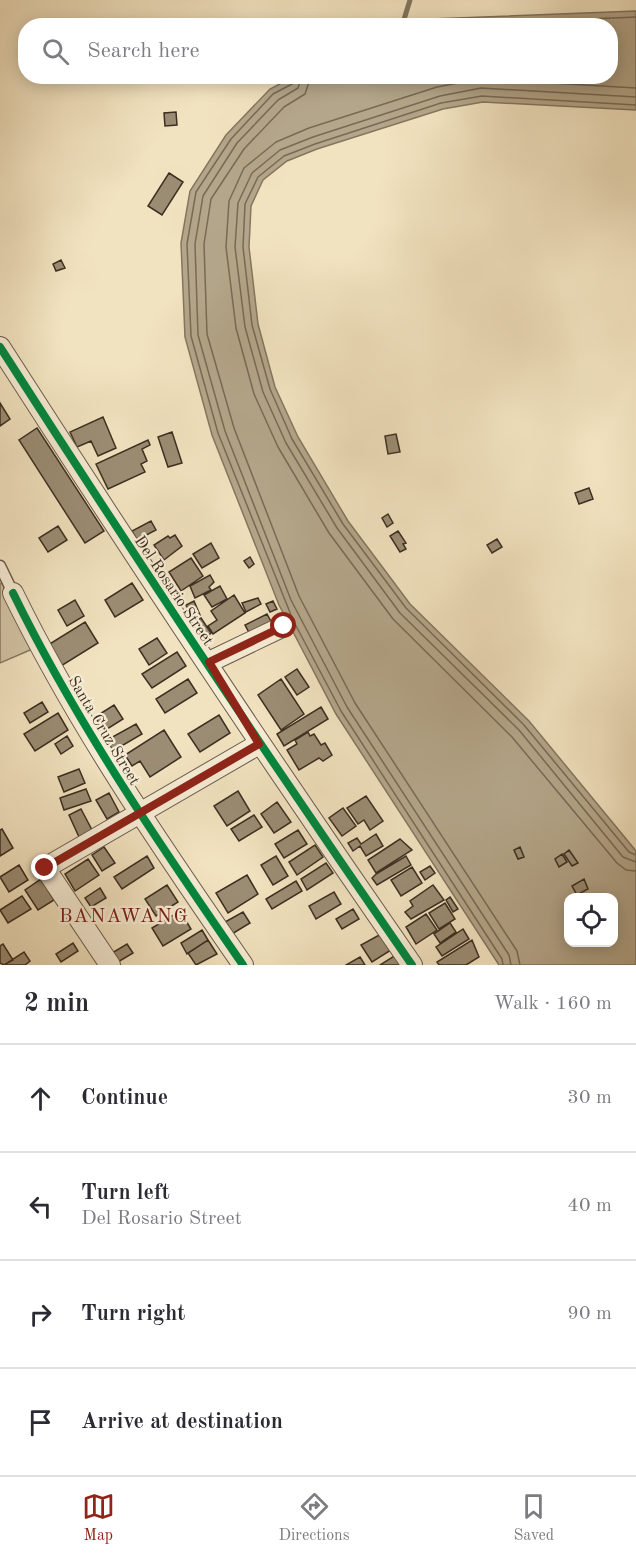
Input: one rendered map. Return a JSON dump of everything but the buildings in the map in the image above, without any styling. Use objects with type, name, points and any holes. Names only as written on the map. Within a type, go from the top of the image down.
[{"type":"street","name":"Del Rosario Street","points":[[0,347],[146,573],[209,662],[259,744],[412,965]]},
{"type":"street","name":"Santa Cruz Street","points":[[14,593],[42,652],[139,814],[243,965]]},
{"type":"street","points":[[209,662],[284,626]]},
{"type":"street","points":[[110,965],[45,868],[259,744]]},
{"type":"lane","points":[[0,566],[14,593]]},
{"type":"shaded area","points":[[8,580],[37,647],[0,663],[0,584]]},
{"type":"water","points":[[636,11],[636,110],[483,102],[443,109],[317,149],[287,161],[263,180],[251,206],[249,247],[258,324],[275,387],[298,437],[348,521],[410,604],[529,721],[636,851],[636,965],[499,965],[336,714],[279,605],[212,435],[185,337],[181,243],[190,191],[226,135],[270,89],[280,84],[618,84],[618,18],[456,18]]},
{"type":"waterway","points":[[404,18],[410,0]]},
{"type":"cycle path","points":[[0,347],[203,658],[412,965]]},
{"type":"cycle path","points":[[13,593],[64,690],[92,737],[181,875],[243,965]]},
{"type":"district","name":"BANAWANG","points":[[124,915]]},
{"type":"route","points":[[45,868],[259,744],[209,662],[284,626]]}]
